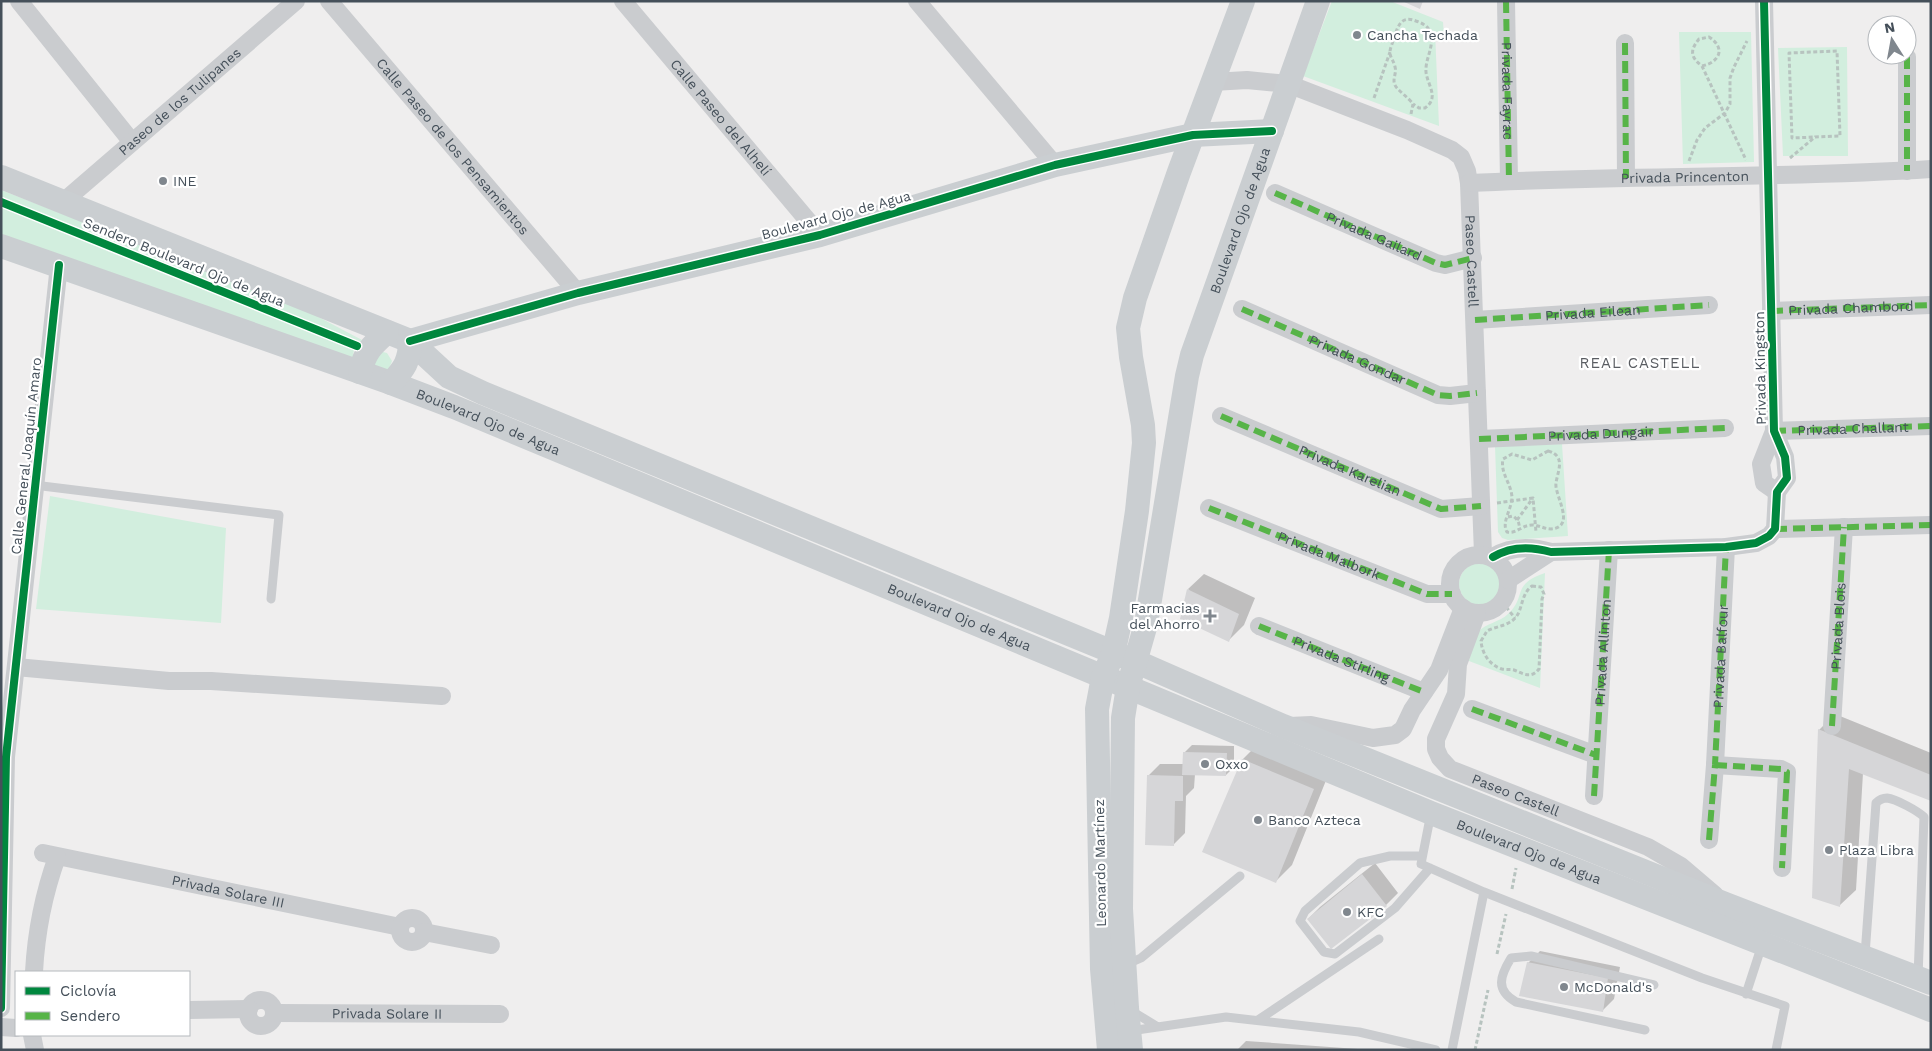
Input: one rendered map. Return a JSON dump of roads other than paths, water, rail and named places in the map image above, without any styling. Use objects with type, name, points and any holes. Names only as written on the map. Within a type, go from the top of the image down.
[{"type":"main road","points":[[1103,677],[1113,654],[1123,609],[1144,443],[1142,416],[1130,357],[1128,328],[1135,298],[1243,1]]},
{"type":"main road","name":"Boulevard Ojo de Agua","points":[[1128,687],[1137,662],[1146,624],[1192,355],[1318,1]]},
{"type":"main road","name":"Boulevard Ojo de Agua","points":[[410,341],[578,293],[820,235],[1055,165],[1193,135],[1272,131]]},
{"type":"main road","name":"Boulevard Ojo de Agua","points":[[1,177],[410,341],[449,377],[482,393],[1113,654],[1137,662],[1283,726],[1725,904],[1767,932],[1931,1010]]},
{"type":"main road","name":"Boulevard Ojo de Agua","points":[[1,246],[391,383],[472,415],[1431,813],[1767,932],[1864,956],[1924,980]]},
{"type":"main road","points":[[360,372],[365,355],[373,344],[387,332]]},
{"type":"main road","points":[[391,383],[410,356],[410,341]]},
{"type":"main road","name":"Leonardo Martínez","points":[[1103,677],[1097,709],[1100,910],[1104,998],[1109,1050]]},
{"type":"main road","name":"Leonardo Martínez","points":[[1128,687],[1122,728],[1121,909],[1129,1030]]},
{"type":"main road","points":[[1104,998],[1129,1030],[1116,1050]]},
{"type":"street","points":[[19,1],[132,142]]},
{"type":"street","name":"Paseo de los Tulipanes","points":[[63,202],[296,1]]},
{"type":"street","name":"Calle Paseo de los Pensamientos","points":[[329,1],[578,293]]},
{"type":"street","name":"Calle Paseo del Alhelí","points":[[624,1],[820,235]]},
{"type":"street","points":[[917,1],[1055,165]]},
{"type":"street","name":"Privada Fayrac","points":[[1506,1],[1509,181]]},
{"type":"street","name":"Privada Kingston","points":[[1764,1],[1765,36],[1761,176],[1771,311],[1774,431],[1785,457],[1787,478],[1777,492],[1775,529]]},
{"type":"street","points":[[1625,43],[1626,178]]},
{"type":"street","points":[[1907,65],[1907,171]]},
{"type":"street","name":"Paseo Castell","points":[[1213,82],[1247,80],[1288,84],[1452,150],[1461,157],[1467,171],[1469,183],[1476,320],[1481,506],[1488,556]]},
{"type":"street","name":"Privada Princenton","points":[[1469,183],[1688,176],[1761,176],[1931,169]]},
{"type":"street","name":"Privada Gailard","points":[[1276,193],[1436,263],[1445,265],[1473,258]]},
{"type":"street","name":"Calle General Joaquín Amaro","points":[[1,1008],[6,757],[59,265]]},
{"type":"street","name":"Privada Chambord","points":[[1771,311],[1931,304]]},
{"type":"street","name":"Privada Eilean","points":[[1476,320],[1709,305]]},
{"type":"street","name":"Privada Gondar","points":[[1242,309],[1438,395],[1450,396],[1478,393]]},
{"type":"street","name":"Privada Karelian","points":[[1221,416],[1441,508],[1481,506]]},
{"type":"street","name":"Privada Challant","points":[[1774,431],[1931,426]]},
{"type":"street","name":"Privada Dungair","points":[[1479,438],[1725,428]]},
{"type":"street","name":"Privada Kingston","points":[[1774,431],[1761,464],[1764,483],[1777,492]]},
{"type":"street","name":"Privada Malbork","points":[[1209,508],[1427,594],[1452,594]]},
{"type":"street","points":[[1488,556],[1500,563],[1506,571],[1508,580],[1506,595],[1502,602],[1486,612],[1470,611],[1456,602],[1450,584],[1451,574],[1456,565],[1464,558],[1473,555],[1488,556],[1513,548],[1609,550],[1726,547],[1756,544],[1769,536],[1775,529],[1931,525]]},
{"type":"street","name":"Privada Blois","points":[[1832,726],[1844,527]]},
{"type":"street","name":"Privada Balfour","points":[[1709,840],[1715,765],[1726,547]]},
{"type":"street","points":[[1508,580],[1544,550]]},
{"type":"street","name":"Privada Allinton","points":[[1594,796],[1609,550]]},
{"type":"street","points":[[1283,726],[1311,725],[1373,738],[1395,735],[1403,729],[1439,670],[1470,611]]},
{"type":"street","name":"Paseo Castell","points":[[1470,611],[1458,664],[1456,694],[1436,739],[1436,749],[1440,758],[1450,769],[1648,847],[1681,866],[1725,904]]},
{"type":"street","name":"Privada Stirling","points":[[1260,626],[1424,692]]},
{"type":"street","points":[[16,667],[169,681],[211,681],[442,696]]},
{"type":"street","points":[[1472,709],[1596,756]]},
{"type":"street","points":[[1715,765],[1781,769],[1787,772],[1782,868]]},
{"type":"street","name":"Privada Solare III","points":[[34,971],[35,954],[49,877],[50,855],[400,927],[406,919],[414,918],[422,923],[424,932],[491,945]]},
{"type":"street","points":[[1,1000],[15,1000]]},
{"type":"street","name":"Privada Solare II","points":[[190,1010],[248,1009],[254,1002],[263,1000],[271,1004],[275,1013],[500,1014]]},
{"type":"street","points":[[1,1027],[15,1028]]},
{"type":"street","points":[[32,1036],[35,1050]]},
{"type":"lane","points":[[34,484],[279,515],[271,599]]},
{"type":"lane","points":[[1864,956],[1876,803],[1887,798],[1919,812],[1924,817],[1924,980]]},
{"type":"lane","points":[[1431,813],[1421,864],[1484,892],[1702,978],[1785,1006],[1776,1050]]},
{"type":"lane","points":[[1422,856],[1390,856],[1360,863],[1305,911],[1300,921],[1324,952],[1336,954],[1394,908],[1430,868]]},
{"type":"lane","points":[[1125,966],[1141,958],[1240,876]]},
{"type":"lane","points":[[1452,1050],[1484,892]]},
{"type":"lane","points":[[1746,994],[1767,932]]},
{"type":"lane","points":[[1258,1020],[1379,939]]},
{"type":"lane","points":[[1645,1030],[1516,1002],[1508,997],[1501,986],[1503,972],[1511,958],[1532,956],[1654,985]]},
{"type":"lane","points":[[1129,1030],[1226,1017],[1359,1032],[1436,1050]]},
{"type":"lane","points":[[1129,1030],[1158,1027]]},
{"type":"place","name":"Cancha Techada","points":[[1357,35]]},
{"type":"place","name":"INE","points":[[163,181]]},
{"type":"place","name":"Farmacias del Ahorro","points":[[1210,616]]},
{"type":"place","name":"Oxxo","points":[[1205,764]]},
{"type":"place","name":"Banco Azteca","points":[[1258,820]]},
{"type":"place","name":"Plaza Libra","points":[[1829,850]]},
{"type":"place","name":"KFC","points":[[1347,912]]},
{"type":"place","name":"McDonald's","points":[[1564,987]]},
{"type":"district","name":"REAL CASTELL","points":[[1640,363]]}]
